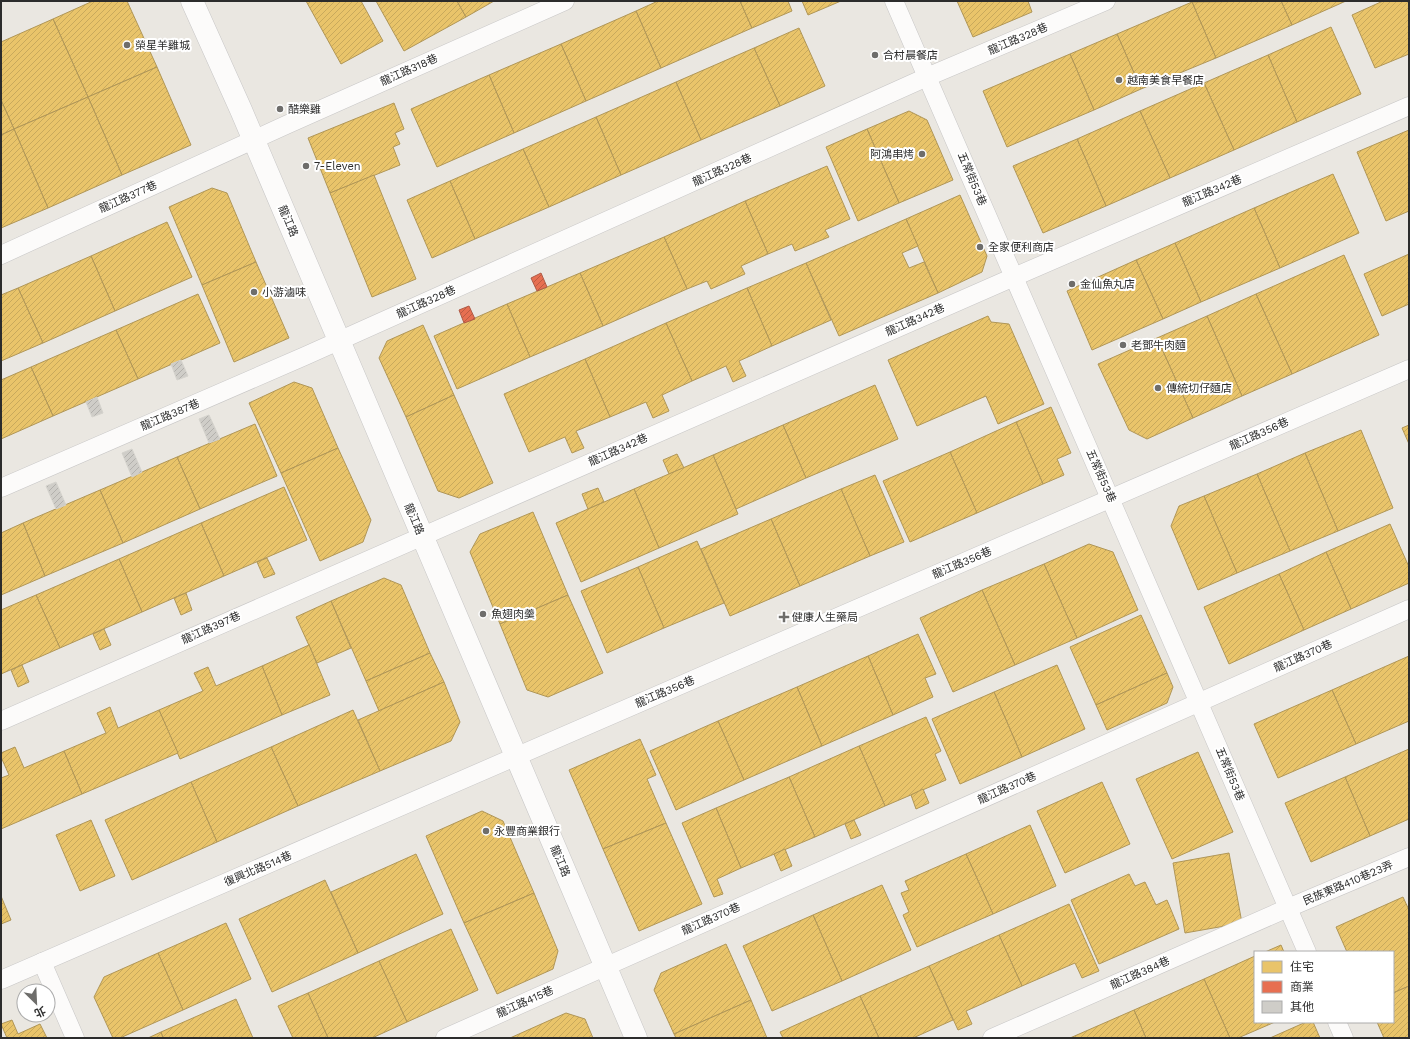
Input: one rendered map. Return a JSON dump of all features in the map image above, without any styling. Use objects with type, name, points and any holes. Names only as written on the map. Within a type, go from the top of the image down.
[{"type":"street","name":"龍江路","points":[[192,1],[254,140],[515,758],[636,1038]]},
{"type":"lane","name":"龍江路318巷","points":[[254,140],[565,1]]},
{"type":"lane","name":"五常街53巷","points":[[894,1],[1307,951]]},
{"type":"lane","name":"龍江路328巷","points":[[339,341],[927,77],[1106,1]]},
{"type":"lane","name":"龍江路342巷","points":[[422,536],[1409,106]]},
{"type":"lane","name":"龍江路377巷","points":[[1,254],[254,140]]},
{"type":"lane","name":"龍江路387巷","points":[[1,488],[339,341]]},
{"type":"lane","name":"龍江路356巷","points":[[515,758],[1409,369]]},
{"type":"lane","name":"龍江路397巷","points":[[1,721],[422,536]]},
{"type":"lane","name":"龍江路370巷","points":[[605,966],[1409,609]]},
{"type":"lane","name":"復興北路514巷","points":[[1,980],[515,758]]},
{"type":"lane","name":"民族東路410巷23弄","points":[[1288,908],[1409,857]]},
{"type":"lane","name":"龍江路384巷","points":[[992,1038],[1288,908]]},
{"type":"lane","points":[[42,962],[75,1038]]},
{"type":"lane","name":"龍江路415巷","points":[[445,1038],[605,966]]},
{"type":"lane","points":[[1337,1023],[1344,1038]]},
{"type":"building: 住宅","points":[[93,1],[127,1],[157,67],[88,97],[53,19]]},
{"type":"building: 住宅","points":[[306,1],[361,1],[383,41],[341,64]]},
{"type":"building: 住宅","points":[[376,1],[457,1],[466,17],[404,51]]},
{"type":"building: 住宅","points":[[457,1],[494,1],[466,17]]},
{"type":"building: 住宅","points":[[658,1],[740,1],[752,28],[661,68],[636,11]]},
{"type":"building: 住宅","points":[[740,1],[788,1],[792,11],[752,28]]},
{"type":"building: 住宅","points":[[802,1],[841,1],[808,15]]},
{"type":"building: 住宅","points":[[957,1],[1028,1],[1032,12],[973,37]]},
{"type":"building: 住宅","points":[[1281,1],[1346,1],[1292,25]]},
{"type":"building: 住宅","points":[[1281,1],[1292,25],[1216,58],[1192,2]]},
{"type":"building: 住宅","points":[[1383,1],[1409,1],[1409,54],[1375,68],[1352,15]]},
{"type":"building: 住宅","points":[[1192,2],[1216,58],[1141,89],[1117,34]]},
{"type":"building: 住宅","points":[[636,11],[661,68],[586,101],[561,44]]},
{"type":"building: 住宅","points":[[53,19],[88,97],[14,129],[1,100],[1,42]]},
{"type":"building: 住宅","points":[[1331,27],[1361,94],[1297,122],[1268,55]]},
{"type":"building: 住宅","points":[[799,28],[825,86],[780,106],[754,48]]},
{"type":"building: 住宅","points":[[1117,34],[1141,89],[1094,110],[1070,54]]},
{"type":"building: 住宅","points":[[561,44],[586,101],[514,133],[489,75]]},
{"type":"building: 住宅","points":[[754,48],[780,106],[701,140],[676,82]]},
{"type":"building: 住宅","points":[[1070,54],[1094,110],[1007,147],[983,91]]},
{"type":"building: 住宅","points":[[1268,55],[1297,122],[1234,150],[1204,83]]},
{"type":"building: 住宅","points":[[157,67],[191,145],[122,175],[88,97]]},
{"type":"building: 住宅","points":[[489,75],[514,133],[437,167],[411,109]]},
{"type":"building: 住宅","points":[[676,82],[701,140],[621,175],[596,117]]},
{"type":"building: 住宅","points":[[1204,83],[1234,150],[1170,178],[1140,111]]},
{"type":"building: 住宅","points":[[88,97],[122,175],[48,208],[14,129]]},
{"type":"building: 住宅","points":[[1,100],[14,129],[1,135]]},
{"type":"building: 住宅","points":[[394,103],[404,129],[395,133],[400,144],[393,147],[400,165],[330,193],[308,138]]},
{"type":"building: 住宅","points":[[909,111],[927,120],[953,180],[899,203],[867,129]]},
{"type":"building: 住宅","points":[[1140,111],[1170,178],[1106,206],[1077,139]]},
{"type":"building: 住宅","points":[[596,117],[621,175],[549,207],[523,149]]},
{"type":"building: 住宅","points":[[14,129],[48,208],[1,228],[1,135]]},
{"type":"building: 住宅","points":[[867,129],[899,203],[858,221],[826,147]]},
{"type":"building: 住宅","points":[[1409,130],[1409,211],[1386,221],[1357,152]]},
{"type":"building: 住宅","points":[[1077,139],[1106,206],[1043,233],[1013,166]]},
{"type":"building: 住宅","points":[[523,149],[549,207],[475,239],[450,181]]},
{"type":"building: 住宅","points":[[827,166],[850,219],[825,230],[829,237],[795,251],[792,244],[768,254],[745,201]]},
{"type":"building: 住宅","points":[[1333,174],[1359,233],[1280,268],[1254,208]]},
{"type":"building: 住宅","points":[[374,175],[416,279],[372,297],[330,193]]},
{"type":"building: 住宅","points":[[450,181],[475,239],[432,258],[407,200]]},
{"type":"building: 住宅","points":[[212,188],[227,193],[256,262],[202,285],[169,207]]},
{"type":"building: 住宅","points":[[960,195],[987,256],[982,272],[938,293],[906,219]]},
{"type":"building: 住宅","points":[[745,201],[768,254],[741,266],[745,274],[711,289],[707,281],[687,289],[664,237]]},
{"type":"building: 住宅","points":[[1254,208],[1280,268],[1201,302],[1175,243]]},
{"type":"building: 住宅","points":[[906,219],[918,246],[902,253],[909,268],[924,262],[938,293],[839,336],[806,263]]},
{"type":"building: 住宅","points":[[167,222],[192,277],[115,311],[91,256]]},
{"type":"building: 住宅","points":[[664,237],[687,289],[603,326],[580,273]]},
{"type":"building: 住宅","points":[[1175,243],[1201,302],[1163,319],[1136,260]]},
{"type":"building: 住宅","points":[[1409,254],[1409,304],[1382,316],[1364,274]]},
{"type":"building: 住宅","points":[[1344,255],[1379,335],[1292,374],[1256,294]]},
{"type":"building: 住宅","points":[[91,256],[115,311],[43,343],[18,288]]},
{"type":"building: 住宅","points":[[1136,260],[1163,319],[1092,350],[1067,291]]},
{"type":"building: 住宅","points":[[256,262],[289,338],[234,362],[202,285]]},
{"type":"building: 住宅","points":[[806,263],[831,320],[772,346],[747,288]]},
{"type":"building: 住宅","points":[[580,273],[603,326],[530,357],[507,304]]},
{"type":"building: 住宅","points":[[18,288],[43,343],[1,361],[1,295]]},
{"type":"building: 住宅","points":[[747,288],[772,346],[739,361],[746,376],[733,382],[726,366],[692,381],[666,323]]},
{"type":"building: 住宅","points":[[198,294],[220,343],[138,379],[116,330]]},
{"type":"building: 住宅","points":[[1256,294],[1292,374],[1242,396],[1207,316]]},
{"type":"building: 住宅","points":[[507,304],[530,357],[457,389],[434,336]]},
{"type":"building: 住宅","points":[[988,316],[991,322],[1009,324],[1044,404],[998,424],[986,396],[917,426],[888,360]]},
{"type":"building: 住宅","points":[[1207,316],[1242,396],[1193,418],[1157,338]]},
{"type":"building: 住宅","points":[[666,323],[692,381],[662,395],[669,411],[653,418],[646,402],[610,417],[585,359]]},
{"type":"building: 住宅","points":[[423,325],[454,395],[406,417],[379,358],[387,341]]},
{"type":"building: 住宅","points":[[116,330],[138,379],[53,416],[31,367]]},
{"type":"building: 住宅","points":[[1157,338],[1193,418],[1147,439],[1129,430],[1098,364]]},
{"type":"building: 住宅","points":[[585,359],[610,417],[576,431],[584,448],[572,453],[565,437],[529,452],[504,394]]},
{"type":"building: 住宅","points":[[31,367],[53,416],[1,439],[1,380]]},
{"type":"building: 住宅","points":[[294,382],[312,388],[338,448],[281,473],[249,403]]},
{"type":"building: 住宅","points":[[875,385],[898,439],[806,478],[783,425]]},
{"type":"building: 住宅","points":[[454,395],[493,483],[459,498],[438,491],[406,417]]},
{"type":"building: 住宅","points":[[1051,407],[1071,453],[1057,459],[1064,475],[1043,484],[1016,422]]},
{"type":"building: 住宅","points":[[1016,422],[1043,484],[977,513],[950,452]]},
{"type":"building: 住宅","points":[[255,424],[277,476],[200,509],[177,457]]},
{"type":"building: 住宅","points":[[783,425],[806,478],[736,509],[713,455]]},
{"type":"building: 住宅","points":[[1409,425],[1409,444],[1402,428]]},
{"type":"building: 住宅","points":[[1361,430],[1393,508],[1338,531],[1305,453]]},
{"type":"building: 住宅","points":[[338,448],[371,520],[363,542],[320,561],[281,473]]},
{"type":"building: 住宅","points":[[950,452],[977,513],[910,542],[883,481]]},
{"type":"building: 住宅","points":[[1305,453],[1338,531],[1290,551],[1257,474]]},
{"type":"building: 住宅","points":[[677,454],[684,468],[669,474],[663,460]]},
{"type":"building: 住宅","points":[[713,455],[738,514],[659,548],[634,489]]},
{"type":"building: 住宅","points":[[177,457],[200,509],[123,543],[100,490]]},
{"type":"building: 住宅","points":[[1257,474],[1290,551],[1237,573],[1204,496]]},
{"type":"building: 住宅","points":[[875,475],[904,542],[870,556],[841,489]]},
{"type":"building: 住宅","points":[[284,487],[307,540],[224,576],[201,523]]},
{"type":"building: 住宅","points":[[598,488],[604,502],[588,509],[582,494]]},
{"type":"building: 住宅","points":[[634,489],[659,548],[581,582],[556,523]]},
{"type":"building: 住宅","points":[[841,489],[870,556],[800,586],[771,519]]},
{"type":"building: 住宅","points":[[100,490],[123,543],[45,576],[23,523]]},
{"type":"building: 住宅","points":[[1204,496],[1237,573],[1198,590],[1171,526],[1179,506]]},
{"type":"building: 住宅","points":[[533,512],[568,595],[500,624],[470,552],[480,534]]},
{"type":"building: 住宅","points":[[771,519],[800,586],[730,616],[701,549]]},
{"type":"building: 住宅","points":[[23,523],[45,576],[1,595],[1,533]]},
{"type":"building: 住宅","points":[[201,523],[224,576],[142,612],[119,559]]},
{"type":"building: 住宅","points":[[1390,524],[1409,567],[1409,583],[1351,609],[1326,552]]},
{"type":"building: 住宅","points":[[697,541],[724,603],[664,628],[638,567]]},
{"type":"building: 住宅","points":[[1089,544],[1113,552],[1138,610],[1077,638],[1044,564]]},
{"type":"building: 住宅","points":[[1326,552],[1351,609],[1304,630],[1279,574]]},
{"type":"building: 住宅","points":[[267,558],[275,574],[264,578],[257,562]]},
{"type":"building: 住宅","points":[[119,559],[142,612],[60,648],[36,595]]},
{"type":"building: 住宅","points":[[1044,564],[1077,638],[1015,665],[982,590]]},
{"type":"building: 住宅","points":[[638,567],[664,628],[607,653],[581,591]]},
{"type":"building: 住宅","points":[[1279,574],[1304,630],[1229,664],[1204,607]]},
{"type":"building: 住宅","points":[[384,578],[401,585],[430,653],[366,681],[331,601]]},
{"type":"building: 住宅","points":[[982,590],[1015,665],[953,692],[920,618]]},
{"type":"building: 住宅","points":[[186,593],[192,610],[181,615],[174,598]]},
{"type":"building: 住宅","points":[[36,595],[60,648],[1,674],[1,610]]},
{"type":"building: 住宅","points":[[568,595],[603,673],[548,697],[527,690],[500,624]]},
{"type":"building: 住宅","points":[[331,601],[351,648],[317,663],[296,617]]},
{"type":"building: 住宅","points":[[1141,615],[1167,673],[1096,705],[1070,647]]},
{"type":"building: 住宅","points":[[104,629],[111,645],[100,650],[93,634]]},
{"type":"building: 住宅","points":[[918,634],[936,674],[925,678],[933,697],[893,715],[868,656]]},
{"type":"building: 住宅","points":[[309,645],[330,695],[282,715],[262,666]]},
{"type":"building: 住宅","points":[[430,653],[444,682],[379,711],[366,681]]},
{"type":"building: 住宅","points":[[868,656],[893,715],[822,746],[797,687]]},
{"type":"building: 住宅","points":[[1409,656],[1409,721],[1356,744],[1332,690]]},
{"type":"building: 住宅","points":[[22,665],[29,682],[18,687],[11,670]]},
{"type":"building: 住宅","points":[[1057,665],[1085,729],[1022,757],[994,692]]},
{"type":"building: 住宅","points":[[262,666],[282,715],[180,759],[159,710],[203,691],[194,673],[208,667],[216,686]]},
{"type":"building: 住宅","points":[[1167,673],[1173,687],[1167,703],[1107,730],[1096,705]]},
{"type":"building: 住宅","points":[[444,682],[460,722],[451,741],[380,771],[358,720]]},
{"type":"building: 住宅","points":[[797,687],[822,746],[744,780],[718,721]]},
{"type":"building: 住宅","points":[[1332,690],[1356,744],[1278,778],[1254,724]]},
{"type":"building: 住宅","points":[[994,692],[1022,757],[960,784],[932,719]]},
{"type":"building: 住宅","points":[[110,707],[118,728],[159,710],[178,753],[82,794],[64,751],[106,733],[97,713]]},
{"type":"building: 住宅","points":[[353,710],[380,771],[298,806],[271,747]]},
{"type":"building: 住宅","points":[[926,717],[941,751],[935,754],[946,780],[885,806],[859,746]]},
{"type":"building: 住宅","points":[[718,721],[744,780],[676,810],[650,751]]},
{"type":"building: 住宅","points":[[640,739],[656,775],[647,779],[666,823],[603,849],[569,770]]},
{"type":"building: 住宅","points":[[859,746],[885,806],[815,837],[789,777]]},
{"type":"building: 住宅","points":[[15,747],[24,768],[64,751],[82,794],[1,829],[1,778],[9,775],[1,757],[1,753]]},
{"type":"building: 住宅","points":[[271,747],[298,806],[217,842],[191,782]]},
{"type":"building: 住宅","points":[[1409,749],[1409,819],[1370,836],[1345,777]]},
{"type":"building: 住宅","points":[[1198,752],[1233,832],[1172,859],[1136,779]]},
{"type":"building: 住宅","points":[[789,777],[815,837],[741,868],[716,808]]},
{"type":"building: 住宅","points":[[1345,777],[1370,836],[1311,862],[1285,803]]},
{"type":"building: 住宅","points":[[191,782],[217,842],[132,880],[105,820]]},
{"type":"building: 住宅","points":[[1102,782],[1130,844],[1065,873],[1037,811]]},
{"type":"building: 住宅","points":[[923,789],[929,803],[916,809],[911,795]]},
{"type":"building: 住宅","points":[[716,808],[741,868],[717,879],[723,894],[714,897],[682,823]]},
{"type":"building: 住宅","points":[[482,811],[503,821],[534,893],[464,923],[426,836]]},
{"type":"building: 住宅","points":[[91,820],[115,876],[80,891],[56,835]]},
{"type":"building: 住宅","points":[[854,820],[861,835],[851,839],[845,824]]},
{"type":"building: 住宅","points":[[666,823],[702,904],[639,931],[603,849]]},
{"type":"building: 住宅","points":[[1030,825],[1056,886],[993,914],[966,854]]},
{"type":"building: 住宅","points":[[785,849],[792,866],[781,871],[774,854]]},
{"type":"building: 住宅","points":[[1229,853],[1242,923],[1185,933],[1173,863]]},
{"type":"building: 住宅","points":[[416,854],[443,914],[358,953],[331,892]]},
{"type":"building: 住宅","points":[[966,854],[993,914],[917,947],[903,915],[909,912],[901,893],[909,890],[905,881]]},
{"type":"building: 住宅","points":[[1129,874],[1135,886],[1145,882],[1156,905],[1167,900],[1179,929],[1099,964],[1071,900]]},
{"type":"building: 住宅","points":[[325,880],[358,953],[272,992],[239,919]]},
{"type":"building: 住宅","points":[[882,885],[911,950],[842,981],[813,915]]},
{"type":"building: 住宅","points":[[534,893],[558,951],[553,969],[497,994],[464,923]]},
{"type":"building: 住宅","points":[[1,896],[11,920],[1,924]]},
{"type":"building: 住宅","points":[[1403,897],[1409,910],[1409,986],[1394,993],[1394,951],[1347,951],[1336,927]]},
{"type":"building: 住宅","points":[[1069,904],[1099,971],[1082,978],[1075,963],[1022,986],[999,935]]},
{"type":"building: 住宅","points":[[813,915],[842,981],[772,1011],[743,946]]},
{"type":"building: 住宅","points":[[226,923],[251,979],[183,1010],[158,953]]},
{"type":"building: 住宅","points":[[451,929],[478,990],[407,1022],[379,961]]},
{"type":"building: 住宅","points":[[999,935],[1022,986],[966,1011],[972,1024],[958,1030],[929,966]]},
{"type":"building: 住宅","points":[[726,944],[751,1000],[674,1034],[654,990],[661,973]]},
{"type":"building: 住宅","points":[[1281,945],[1284,951],[1267,951]]},
{"type":"building: 住宅","points":[[158,953],[183,1010],[120,1038],[113,1038],[94,997],[104,977]]},
{"type":"building: 住宅","points":[[1254,956],[1254,1023],[1273,1023],[1238,1038],[1230,1038],[1204,979]]},
{"type":"building: 住宅","points":[[379,961],[407,1022],[372,1038],[328,1038],[308,993]]},
{"type":"building: 住宅","points":[[929,966],[953,1020],[913,1038],[879,1038],[860,996]]},
{"type":"building: 住宅","points":[[1204,979],[1230,1038],[1146,1038],[1134,1010]]},
{"type":"building: 住宅","points":[[1409,986],[1409,1038],[1384,1038],[1377,1023],[1394,1023],[1394,993]]},
{"type":"building: 住宅","points":[[308,993],[328,1038],[293,1038],[278,1006]]},
{"type":"building: 住宅","points":[[860,996],[879,1038],[783,1038],[780,1032]]},
{"type":"building: 住宅","points":[[236,999],[253,1038],[163,1038],[161,1032]]},
{"type":"building: 住宅","points":[[751,1000],[767,1038],[676,1038],[674,1034]]},
{"type":"building: 住宅","points":[[1134,1010],[1146,1038],[1070,1038]]},
{"type":"building: 住宅","points":[[566,1013],[585,1019],[593,1038],[510,1038]]},
{"type":"building: 住宅","points":[[12,1020],[18,1034],[40,1024],[47,1038],[7,1038],[1,1024]]},
{"type":"building: 住宅","points":[[1304,1023],[1313,1023],[1320,1038],[1270,1038]]},
{"type":"building: 住宅","points":[[161,1032],[163,1038],[148,1038]]},
{"type":"building: 商業","points":[[541,273],[547,287],[537,291],[531,278]]},
{"type":"building: 商業","points":[[469,306],[475,319],[464,323],[459,310]]},
{"type":"building: 其他","points":[[181,360],[188,376],[177,380],[171,364]]},
{"type":"building: 其他","points":[[97,397],[103,413],[92,417],[86,402]]},
{"type":"building: 其他","points":[[209,415],[220,439],[209,443],[199,419]]},
{"type":"building: 其他","points":[[132,449],[142,472],[132,477],[122,453]]},
{"type":"building: 其他","points":[[56,482],[66,505],[56,509],[46,486]]},
{"type":"place","name":"榮星羊雞城","points":[[127,45]]},
{"type":"place","name":"合村晨餐店","points":[[875,55]]},
{"type":"place","name":"越南美食早餐店","points":[[1119,80]]},
{"type":"place","name":"酷樂雞","points":[[280,109]]},
{"type":"place","name":"阿鴻串烤","points":[[922,154]]},
{"type":"place","name":"7-Eleven","points":[[306,166]]},
{"type":"place","name":"全家便利商店","points":[[980,247]]},
{"type":"place","name":"金仙魚丸店","points":[[1072,284]]},
{"type":"place","name":"小游滷味","points":[[254,292]]},
{"type":"place","name":"老鄧牛肉麵","points":[[1123,345]]},
{"type":"place","name":"傳統切仔麵店","points":[[1158,388]]},
{"type":"place","name":"魚翅肉羹","points":[[483,614]]},
{"type":"place","name":"健康人生藥局","points":[[784,617]]},
{"type":"place","name":"永豐商業銀行","points":[[486,831]]}]
